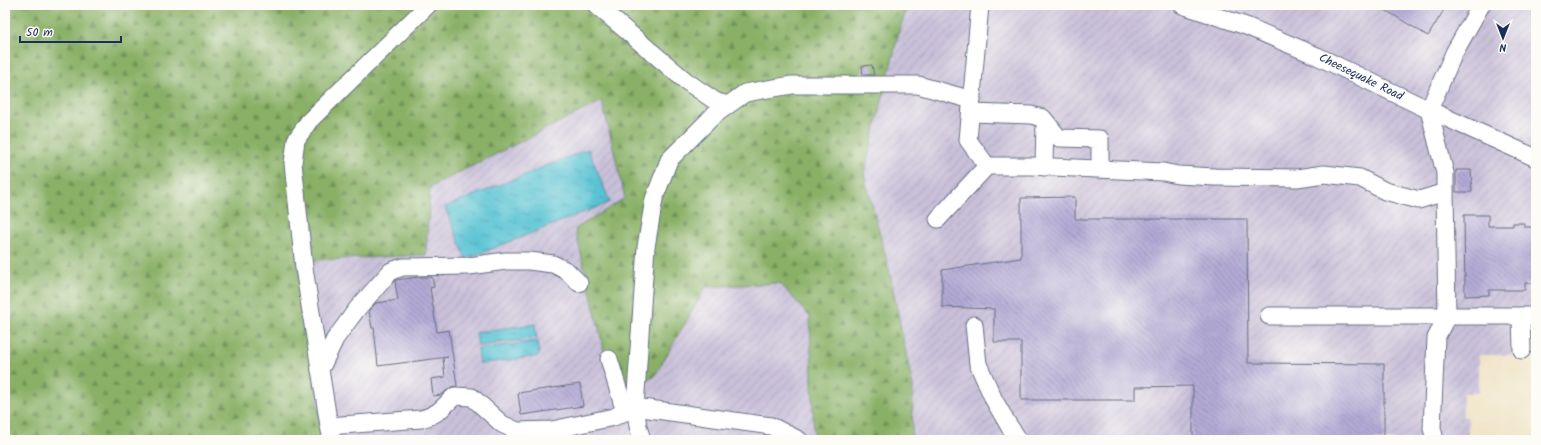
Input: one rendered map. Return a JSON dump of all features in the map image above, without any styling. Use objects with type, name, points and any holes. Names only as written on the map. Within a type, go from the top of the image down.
[{"type":"street","points":[[428,5],[310,121],[296,140],[292,163],[304,268],[330,433],[433,416],[455,396],[472,397],[502,424],[517,431],[552,430],[614,417],[630,410],[771,426],[799,440]]},
{"type":"street","points":[[596,5],[686,82],[715,101],[728,105]]},
{"type":"street","points":[[980,5],[968,140],[987,166]]},
{"type":"street","name":"Cheesequake Road","points":[[1182,5],[1246,26],[1317,56],[1429,110],[1536,158]]},
{"type":"street","points":[[1435,440],[1432,428],[1436,338],[1447,316],[1445,173],[1429,110],[1454,54],[1481,5]]},
{"type":"street","points":[[630,410],[646,247],[654,199],[669,160],[713,116],[745,93],[792,85],[918,85],[972,106],[1043,118],[1059,138],[1100,139],[1100,169]]},
{"type":"street","points":[[1044,167],[1045,122]]},
{"type":"street","points":[[938,219],[987,166],[1163,172],[1215,177],[1297,178],[1324,174],[1360,178],[1385,191],[1419,200],[1445,192]]},
{"type":"street","points":[[320,370],[335,339],[357,309],[391,271],[403,267],[469,266],[506,261],[529,261],[554,264],[568,271],[579,283]]},
{"type":"street","points":[[1269,316],[1529,316],[1522,350]]},
{"type":"street","points":[[974,325],[978,364],[994,400],[1019,440]]},
{"type":"street","points":[[609,359],[638,426],[642,440]]},
{"type":"shaded area","points":[[908,5],[1536,5],[1536,355],[1479,355],[1479,393],[1463,393],[1463,417],[1468,417],[1468,438],[1519,438],[1519,440],[912,440],[913,387],[888,265],[864,174],[900,28]]},
{"type":"shaded area","points":[[603,101],[625,198],[654,377],[706,287],[780,283],[810,317],[814,440],[323,440],[296,261],[426,255],[430,187]]},
{"type":"green space","points":[[5,5],[908,5],[900,28],[864,174],[888,265],[913,387],[912,440],[814,440],[810,317],[780,283],[706,287],[654,377],[614,391],[575,229],[625,198],[602,101],[430,187],[426,255],[297,261],[323,440],[5,440]]},
{"type":"water","points":[[588,149],[610,202],[466,259],[445,207]]},
{"type":"water","points":[[535,324],[537,338],[478,346],[476,332]]},
{"type":"water","points":[[538,341],[539,356],[480,364],[478,349]]},
{"type":"building","points":[[1377,5],[1447,5],[1428,36]]},
{"type":"building","points":[[872,65],[874,75],[863,75],[862,66]]},
{"type":"building","points":[[1456,170],[1471,170],[1472,192],[1456,192]]},
{"type":"building","points":[[1075,197],[1075,219],[1247,219],[1248,363],[1384,364],[1384,440],[1193,440],[1193,386],[1135,387],[1135,400],[1021,400],[1021,342],[994,342],[994,309],[942,307],[942,270],[1021,258],[1021,198]]},
{"type":"building","points":[[1464,215],[1488,215],[1488,226],[1513,226],[1513,223],[1524,223],[1524,227],[1536,227],[1536,283],[1525,283],[1525,290],[1489,290],[1489,295],[1465,296]]},
{"type":"building","points":[[432,277],[434,287],[430,288],[437,332],[449,330],[457,386],[451,387],[441,395],[433,396],[431,379],[445,377],[443,358],[448,357],[378,366],[374,328],[372,328],[369,310],[376,303],[398,300],[396,280]]},
{"type":"building","points":[[580,384],[583,406],[521,415],[518,393]]}]
